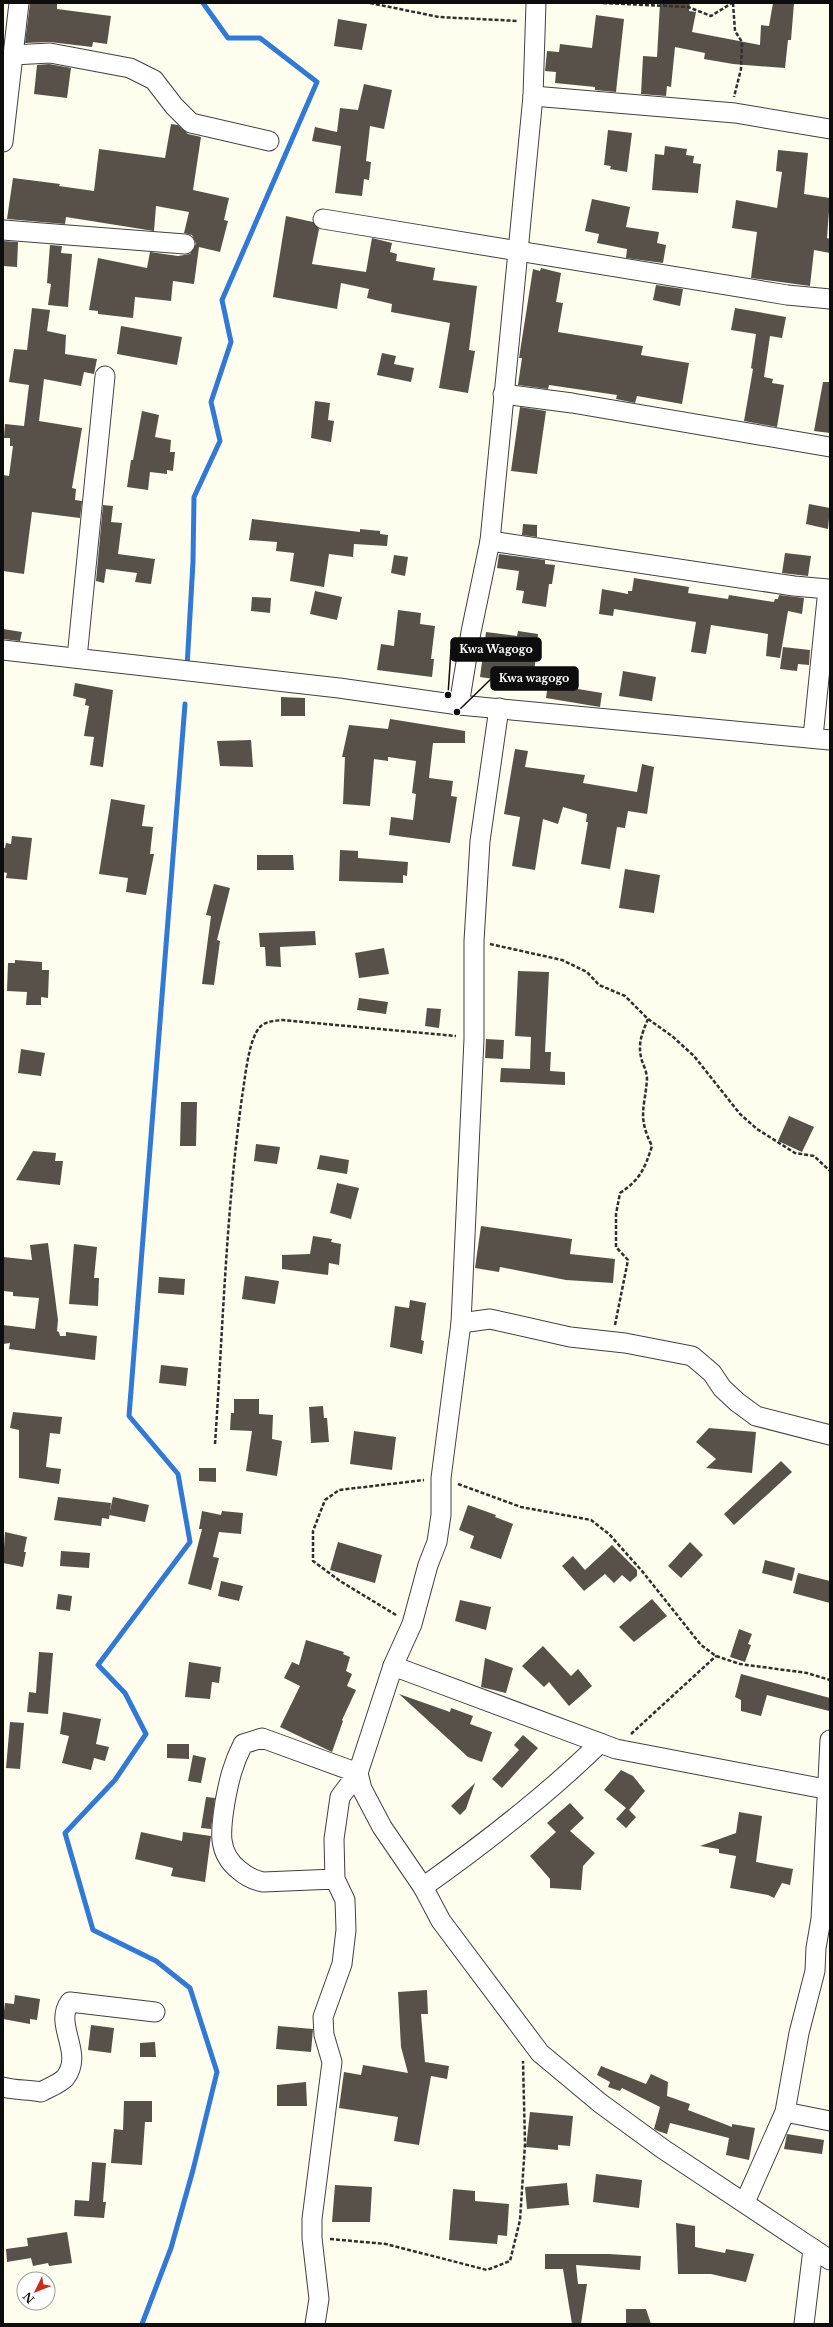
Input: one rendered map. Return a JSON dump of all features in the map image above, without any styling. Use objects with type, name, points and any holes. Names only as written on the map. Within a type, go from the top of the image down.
[{"type":"street","points":[[3,142],[10,47],[19,3]]},
{"type":"street","points":[[460,705],[470,632],[490,541],[533,96],[534,22],[536,3]]},
{"type":"street","points":[[10,47],[130,68],[154,80],[174,106],[191,124],[269,141]]},
{"type":"street","points":[[533,96],[735,113],[830,129]]},
{"type":"street","points":[[323,219],[787,296],[830,299]]},
{"type":"street","points":[[3,230],[185,244]]},
{"type":"street","points":[[77,658],[105,376]]},
{"type":"street","points":[[503,394],[572,403],[830,447]]},
{"type":"street","points":[[3,650],[339,688],[460,705],[822,739],[829,585],[794,586],[490,541]]},
{"type":"street","points":[[499,708],[480,841],[474,941],[474,1039],[461,1323],[441,1478],[440,1515],[437,1542],[428,1564],[412,1624],[393,1666],[359,1763],[358,1773],[362,1789],[382,1827],[423,1887],[441,1921],[540,2053],[600,2103],[663,2149],[830,2260]]},
{"type":"street","points":[[461,1323],[490,1319],[570,1337],[611,1342],[692,1356],[712,1373],[722,1388],[737,1402],[756,1416],[830,1435]]},
{"type":"street","points":[[393,1666],[608,1746],[829,1790]]},
{"type":"street","points":[[335,1878],[263,1882],[251,1880],[231,1864],[222,1847],[220,1830],[231,1767],[243,1744],[262,1738],[358,1773]]},
{"type":"street","points":[[744,2202],[785,2112],[799,2033],[815,1971],[816,1948],[821,1920],[829,1790],[830,1740]]},
{"type":"street","points":[[423,1887],[489,1841],[571,1772],[608,1746]]},
{"type":"street","points":[[315,2324],[319,2299],[312,2238],[314,2202],[332,2062],[324,2035],[323,2017],[342,1964],[346,1930],[345,1900],[335,1878],[334,1839],[340,1797],[358,1773]]},
{"type":"street","points":[[3,2087],[15,2091],[28,2090],[41,2092],[65,2078],[73,2058],[69,2035],[64,2021],[64,2010],[70,2002],[155,2012]]},
{"type":"street","points":[[785,2112],[830,2121]]},
{"type":"street","points":[[804,2324],[813,2249]]},
{"type":"path","points":[[370,3],[439,17],[534,22]]},
{"type":"path","points":[[603,3],[688,7],[711,16],[733,3],[735,31],[742,42],[741,69],[734,95],[735,113]]},
{"type":"path","points":[[474,941],[562,960],[587,972],[599,985],[625,996],[648,1019],[672,1036],[694,1056],[740,1114],[757,1129],[795,1153],[814,1156],[830,1171]]},
{"type":"path","points":[[611,1342],[628,1260],[616,1247],[616,1214],[620,1193],[635,1183],[646,1165],[652,1146],[644,1131],[643,1114],[647,1078],[640,1054],[639,1040],[648,1019]]},
{"type":"path","points":[[214,1444],[236,1141],[246,1070],[254,1039],[260,1028],[269,1021],[282,1020],[474,1039]]},
{"type":"path","points":[[412,1624],[340,1581],[313,1561],[313,1531],[325,1500],[339,1490],[441,1478],[521,1507],[591,1520],[609,1534],[674,1610],[701,1645],[716,1656],[740,1664],[807,1673],[830,1680]]},
{"type":"path","points":[[608,1746],[716,1656]]},
{"type":"path","points":[[312,2238],[386,2244],[487,2270],[510,2261],[520,2220],[525,2144],[523,2032]]},
{"type":"building","points":[[30,3],[57,3],[57,9],[111,16],[107,44],[93,42],[92,47],[50,42],[25,43]]},
{"type":"building","points":[[660,3],[690,3],[689,11],[696,12],[692,32],[760,45],[761,25],[769,26],[773,3],[794,3],[791,40],[788,40],[785,68],[733,64],[704,59],[705,53],[675,47],[671,87],[667,86],[666,96],[641,94],[643,56],[657,57]]},
{"type":"building","points":[[596,15],[624,19],[616,92],[595,90],[595,87],[555,83],[556,72],[545,71],[547,51],[559,52],[560,44],[592,48]]},
{"type":"building","points":[[338,19],[367,24],[362,50],[334,46]]},
{"type":"building","points":[[49,64],[71,68],[67,98],[34,94],[37,65]]},
{"type":"building","points":[[364,84],[392,90],[384,129],[370,126],[366,161],[371,162],[369,180],[364,179],[362,196],[335,193],[341,146],[312,141],[315,127],[337,132],[340,108],[358,110]]},
{"type":"building","points":[[171,124],[178,125],[188,134],[201,137],[193,190],[229,198],[224,220],[228,221],[220,252],[199,247],[194,284],[173,281],[171,301],[135,297],[133,318],[98,314],[98,311],[89,310],[98,258],[147,268],[150,252],[178,256],[190,254],[196,244],[192,235],[184,233],[189,212],[156,206],[154,231],[66,217],[65,224],[7,219],[13,178],[60,184],[59,186],[94,191],[99,149],[165,158]]},
{"type":"building","points":[[608,130],[632,133],[627,172],[610,169],[611,166],[604,165]]},
{"type":"building","points":[[665,146],[687,149],[686,155],[694,156],[693,163],[701,164],[698,193],[652,190],[655,154],[664,155]]},
{"type":"building","points":[[778,150],[808,153],[804,194],[830,198],[827,238],[830,239],[830,253],[814,250],[810,286],[751,278],[757,232],[732,228],[736,200],[777,208],[782,172],[776,171]]},
{"type":"building","points":[[592,199],[630,207],[626,227],[659,232],[657,243],[666,245],[663,263],[626,258],[627,249],[597,243],[599,234],[585,231]]},
{"type":"building","points":[[286,216],[313,222],[319,229],[312,264],[366,272],[372,238],[392,243],[390,252],[397,254],[396,261],[435,268],[433,280],[477,286],[469,350],[475,351],[468,393],[439,388],[450,323],[391,312],[392,304],[367,298],[369,289],[341,283],[337,309],[273,297]]},
{"type":"building","points":[[3,241],[18,242],[17,267],[3,266]]},
{"type":"building","points":[[50,245],[62,246],[61,253],[72,254],[68,307],[48,305],[51,284],[47,283]]},
{"type":"building","points":[[541,268],[561,273],[556,302],[563,303],[558,332],[643,346],[641,355],[689,363],[682,404],[637,396],[635,403],[616,399],[617,395],[549,385],[548,389],[518,385],[522,358],[519,358],[533,269],[540,271]]},
{"type":"building","points":[[656,285],[683,289],[680,306],[653,300]]},
{"type":"building","points":[[32,308],[50,310],[47,331],[66,335],[65,354],[97,359],[94,374],[84,372],[81,386],[44,379],[39,421],[82,428],[72,488],[76,489],[75,500],[82,501],[80,518],[32,512],[24,574],[3,571],[3,475],[9,476],[13,446],[10,446],[10,438],[4,438],[5,424],[24,426],[29,385],[9,382],[14,349],[27,350]]},
{"type":"building","points":[[735,308],[786,317],[782,338],[770,336],[764,377],[773,379],[772,383],[784,385],[777,427],[744,421],[753,369],[751,368],[756,334],[731,330]]},
{"type":"building","points":[[121,326],[182,337],[177,365],[117,354]]},
{"type":"building","points":[[382,353],[396,356],[394,364],[414,368],[411,382],[377,375]]},
{"type":"building","points":[[823,382],[830,382],[830,433],[814,431]]},
{"type":"building","points":[[315,401],[330,403],[328,420],[334,421],[331,442],[311,438]]},
{"type":"building","points":[[520,407],[546,411],[537,474],[511,471]]},
{"type":"building","points":[[142,411],[159,415],[155,437],[171,440],[170,452],[175,452],[173,471],[167,470],[167,474],[150,472],[148,490],[127,487],[131,460],[133,460]]},
{"type":"building","points":[[809,504],[830,508],[828,529],[806,524]]},
{"type":"building","points":[[103,505],[113,506],[111,522],[122,523],[118,554],[155,559],[151,584],[135,582],[137,573],[106,569],[104,583],[96,581]]},
{"type":"building","points":[[252,519],[360,532],[360,529],[380,531],[380,534],[388,535],[387,546],[354,544],[353,557],[329,554],[324,587],[290,581],[294,553],[276,551],[277,542],[249,540]]},
{"type":"building","points":[[523,524],[537,525],[537,537],[522,535]]},
{"type":"building","points":[[785,553],[811,556],[808,576],[782,573]]},
{"type":"building","points":[[499,554],[545,560],[545,564],[555,565],[552,584],[549,584],[546,607],[522,603],[524,591],[516,590],[519,571],[497,568]]},
{"type":"building","points":[[394,555],[408,557],[405,576],[391,573]]},
{"type":"building","points":[[634,578],[689,587],[688,593],[728,599],[729,595],[774,602],[775,599],[778,599],[779,595],[804,598],[802,614],[788,611],[780,658],[766,656],[768,634],[711,625],[706,654],[691,652],[696,622],[614,609],[613,616],[599,614],[602,589],[628,594],[628,591],[632,591]]},
{"type":"building","points":[[315,591],[342,597],[337,620],[310,614]]},
{"type":"building","points":[[252,597],[271,598],[270,613],[251,611]]},
{"type":"building","points":[[398,610],[421,613],[420,624],[435,626],[431,659],[434,659],[432,677],[377,670],[381,644],[394,646]]},
{"type":"building","points":[[3,629],[22,632],[20,641],[3,639]]},
{"type":"building","points":[[518,631],[538,634],[533,685],[480,677],[486,632],[517,636]]},
{"type":"building","points":[[783,647],[810,650],[809,665],[798,664],[797,671],[780,669]]},
{"type":"building","points":[[623,671],[656,677],[652,701],[619,696]]},
{"type":"building","points":[[75,683],[113,690],[103,767],[90,765],[94,737],[84,736],[89,706],[85,705],[86,699],[73,696]]},
{"type":"building","points":[[548,684],[602,693],[600,707],[546,698]]},
{"type":"building","points":[[281,697],[305,698],[305,716],[281,716]]},
{"type":"building","points":[[390,719],[465,731],[465,743],[433,743],[429,778],[453,781],[451,796],[457,797],[450,843],[389,835],[391,817],[413,820],[416,794],[412,793],[416,761],[388,757],[388,761],[374,759],[370,806],[343,804],[345,757],[342,757],[349,725],[388,729]]},
{"type":"building","points":[[251,740],[253,767],[220,766],[217,741]]},
{"type":"building","points":[[515,749],[528,751],[525,767],[585,775],[583,783],[637,792],[642,764],[654,767],[647,814],[628,811],[625,828],[617,827],[610,869],[581,864],[588,822],[586,822],[587,814],[563,807],[558,824],[543,819],[535,870],[512,866],[520,817],[504,814]]},
{"type":"building","points":[[111,799],[145,805],[142,826],[153,827],[150,854],[154,854],[146,895],[126,892],[128,878],[99,874]]},
{"type":"building","points":[[12,836],[32,838],[27,880],[6,878],[7,873],[3,872],[3,848],[5,848],[6,843],[11,844]]},
{"type":"building","points":[[340,850],[358,851],[358,858],[408,862],[407,876],[403,875],[403,883],[339,881]]},
{"type":"building","points":[[257,855],[293,855],[294,870],[257,870]]},
{"type":"building","points":[[625,869],[660,875],[654,913],[619,908]]},
{"type":"building","points":[[214,884],[230,888],[217,940],[220,941],[214,985],[202,984],[211,916],[206,915]]},
{"type":"building","points":[[315,931],[316,945],[280,947],[281,967],[266,966],[265,947],[260,947],[259,933]]},
{"type":"building","points":[[384,948],[389,974],[359,978],[355,953]]},
{"type":"building","points":[[15,960],[42,962],[42,970],[49,970],[48,998],[41,997],[41,1005],[26,1005],[27,992],[7,991],[8,963],[15,963]]},
{"type":"building","points":[[518,971],[549,972],[545,1052],[551,1052],[550,1071],[565,1072],[565,1085],[500,1082],[501,1068],[530,1069],[531,1037],[515,1036]]},
{"type":"building","points":[[359,998],[388,1002],[386,1014],[357,1010]]},
{"type":"building","points":[[427,1008],[441,1009],[439,1028],[425,1026]]},
{"type":"building","points":[[486,1039],[504,1040],[503,1059],[485,1058]]},
{"type":"building","points":[[21,1049],[45,1053],[41,1076],[18,1073]]},
{"type":"building","points":[[181,1102],[197,1102],[196,1146],[180,1146]]},
{"type":"building","points":[[789,1116],[814,1127],[802,1152],[778,1141]]},
{"type":"building","points":[[256,1144],[280,1147],[277,1164],[254,1161]]},
{"type":"building","points":[[33,1151],[56,1153],[55,1161],[63,1161],[60,1185],[16,1180]]},
{"type":"building","points":[[320,1155],[349,1160],[347,1174],[317,1169]]},
{"type":"building","points":[[337,1183],[359,1188],[351,1219],[330,1213]]},
{"type":"building","points":[[481,1226],[572,1239],[570,1254],[615,1259],[613,1283],[566,1280],[500,1267],[499,1272],[475,1268]]},
{"type":"building","points":[[313,1236],[332,1239],[331,1242],[341,1244],[339,1265],[329,1263],[328,1275],[282,1269],[282,1255],[310,1254]]},
{"type":"building","points":[[48,1243],[58,1320],[57,1331],[59,1332],[60,1336],[66,1336],[66,1332],[97,1336],[95,1360],[9,1349],[10,1343],[3,1344],[3,1325],[35,1329],[39,1298],[13,1296],[13,1292],[3,1291],[3,1257],[32,1260],[30,1245]]},
{"type":"building","points":[[74,1244],[97,1247],[94,1278],[99,1278],[98,1306],[69,1304]]},
{"type":"building","points":[[245,1276],[279,1281],[275,1304],[242,1299]]},
{"type":"building","points":[[159,1277],[185,1279],[184,1295],[158,1293]]},
{"type":"building","points":[[410,1300],[426,1303],[421,1340],[424,1341],[422,1354],[390,1347],[395,1306],[409,1308]]},
{"type":"building","points":[[161,1365],[188,1368],[186,1386],[159,1383]]},
{"type":"building","points":[[234,1399],[259,1399],[259,1414],[273,1415],[272,1439],[282,1441],[277,1476],[246,1471],[252,1431],[230,1430],[231,1413],[234,1413]]},
{"type":"building","points":[[323,1406],[324,1418],[327,1418],[329,1442],[311,1443],[309,1407]]},
{"type":"building","points":[[13,1412],[62,1417],[60,1434],[50,1433],[46,1467],[61,1469],[59,1484],[19,1478],[19,1430],[10,1428]]},
{"type":"building","points":[[709,1428],[756,1432],[752,1473],[706,1468],[716,1459],[696,1442]]},
{"type":"building","points":[[354,1431],[396,1437],[392,1470],[350,1464]]},
{"type":"building","points":[[781,1461],[792,1472],[734,1525],[724,1514]]},
{"type":"building","points":[[199,1468],[216,1468],[216,1482],[199,1481]]},
{"type":"building","points":[[58,1497],[111,1503],[109,1519],[102,1518],[101,1526],[54,1520]]},
{"type":"building","points":[[113,1497],[149,1505],[145,1522],[109,1515]]},
{"type":"building","points":[[468,1505],[496,1515],[495,1517],[513,1524],[501,1559],[470,1548],[474,1536],[459,1530]]},
{"type":"building","points":[[202,1511],[221,1515],[222,1511],[243,1513],[241,1534],[219,1532],[213,1557],[219,1558],[211,1590],[188,1584],[202,1529],[199,1529]]},
{"type":"building","points":[[5,1532],[27,1537],[23,1567],[3,1563]]},
{"type":"building","points":[[338,1542],[382,1555],[375,1583],[330,1570]]},
{"type":"building","points":[[690,1542],[703,1555],[681,1578],[668,1566]]},
{"type":"building","points":[[612,1545],[637,1570],[637,1576],[630,1582],[622,1575],[614,1583],[605,1574],[584,1591],[562,1566],[573,1556],[585,1570]]},
{"type":"building","points":[[61,1551],[90,1553],[89,1568],[60,1566]]},
{"type":"building","points":[[765,1560],[795,1568],[792,1581],[762,1573]]},
{"type":"building","points":[[798,1573],[830,1581],[830,1603],[793,1593]]},
{"type":"building","points":[[221,1581],[243,1586],[239,1601],[218,1596]]},
{"type":"building","points":[[58,1594],[72,1596],[70,1611],[56,1609]]},
{"type":"building","points":[[652,1599],[667,1616],[634,1642],[619,1627]]},
{"type":"building","points":[[460,1600],[491,1607],[486,1630],[455,1621]]},
{"type":"building","points":[[739,1629],[752,1634],[748,1644],[751,1645],[745,1662],[730,1657]]},
{"type":"building","points":[[306,1640],[344,1652],[343,1654],[350,1657],[346,1671],[352,1674],[347,1686],[356,1690],[342,1720],[343,1721],[332,1752],[280,1727],[300,1686],[284,1678],[292,1662],[299,1665]]},
{"type":"building","points":[[543,1646],[571,1676],[578,1669],[592,1686],[569,1706],[549,1682],[544,1687],[522,1666]]},
{"type":"building","points":[[39,1652],[53,1653],[48,1714],[27,1712],[29,1692],[36,1693]]},
{"type":"building","points":[[485,1658],[513,1668],[506,1693],[481,1687]]},
{"type":"building","points":[[189,1662],[221,1667],[219,1683],[212,1682],[210,1699],[185,1697]]},
{"type":"building","points":[[741,1674],[830,1698],[829,1711],[767,1695],[761,1716],[741,1711],[741,1700],[735,1697]]},
{"type":"building","points":[[399,1694],[450,1712],[451,1708],[473,1716],[470,1724],[492,1732],[482,1762],[468,1757]]},
{"type":"building","points":[[63,1712],[101,1719],[96,1744],[109,1747],[105,1761],[94,1758],[91,1770],[62,1763],[69,1736],[60,1734]]},
{"type":"building","points":[[10,1722],[24,1723],[20,1769],[6,1768]]},
{"type":"building","points":[[523,1735],[538,1748],[502,1788],[492,1779],[519,1750],[514,1745]]},
{"type":"building","points":[[167,1744],[189,1744],[189,1759],[167,1758]]},
{"type":"building","points":[[193,1755],[206,1758],[201,1783],[188,1781]]},
{"type":"building","points":[[621,1770],[633,1776],[645,1791],[629,1810],[636,1817],[626,1828],[616,1819],[626,1808],[604,1790]]},
{"type":"building","points":[[475,1783],[466,1809],[460,1815],[451,1806]]},
{"type":"building","points":[[206,1797],[215,1798],[211,1829],[201,1828]]},
{"type":"building","points":[[570,1803],[584,1818],[570,1831],[595,1853],[583,1866],[581,1890],[550,1888],[550,1879],[530,1856],[556,1832],[547,1823]]},
{"type":"building","points":[[739,1812],[762,1816],[756,1862],[793,1869],[790,1885],[782,1883],[774,1898],[768,1895],[730,1888],[736,1856],[719,1853],[719,1849],[700,1846],[736,1833]]},
{"type":"building","points":[[141,1832],[182,1841],[183,1832],[211,1836],[205,1882],[171,1876],[173,1868],[135,1859]]},
{"type":"building","points":[[427,1990],[428,2014],[421,2014],[425,2062],[449,2066],[447,2079],[431,2076],[419,2145],[394,2141],[398,2117],[339,2108],[344,2072],[361,2075],[363,2065],[408,2073],[401,2047],[398,1992]]},
{"type":"building","points":[[15,1995],[40,1999],[37,2020],[30,2019],[30,2024],[3,2019],[5,2003],[14,2004]]},
{"type":"building","points":[[91,2025],[114,2028],[111,2053],[88,2050]]},
{"type":"building","points":[[278,2026],[313,2029],[311,2052],[276,2049]]},
{"type":"building","points":[[155,2042],[156,2057],[140,2057],[140,2043]]},
{"type":"building","points":[[601,2066],[646,2084],[651,2074],[668,2082],[667,2096],[690,2104],[688,2110],[732,2127],[732,2124],[755,2128],[749,2160],[726,2155],[729,2138],[670,2123],[667,2134],[654,2129],[660,2107],[622,2088],[620,2091],[608,2087],[610,2082],[597,2075]]},
{"type":"building","points":[[306,2082],[307,2106],[277,2106],[277,2085]]},
{"type":"building","points":[[124,2101],[152,2101],[152,2122],[145,2122],[142,2165],[111,2163],[114,2129],[123,2130]]},
{"type":"building","points":[[530,2112],[573,2116],[570,2146],[558,2145],[558,2150],[526,2147]]},
{"type":"building","points":[[787,2134],[824,2140],[822,2154],[784,2149]]},
{"type":"building","points":[[92,2162],[106,2163],[103,2202],[106,2202],[104,2218],[74,2216],[75,2200],[89,2201]]},
{"type":"building","points":[[596,2174],[642,2180],[639,2208],[593,2202]]},
{"type":"building","points":[[567,2183],[569,2205],[527,2209],[525,2187]]},
{"type":"building","points":[[335,2185],[372,2187],[370,2222],[332,2222]]},
{"type":"building","points":[[453,2189],[475,2191],[475,2201],[509,2204],[507,2236],[498,2235],[497,2244],[449,2240]]},
{"type":"building","points":[[676,2223],[695,2226],[695,2247],[725,2253],[726,2249],[754,2254],[746,2282],[711,2274],[678,2274]]},
{"type":"building","points":[[67,2232],[72,2263],[49,2266],[48,2263],[33,2266],[31,2258],[7,2262],[6,2249],[28,2246],[27,2238]]},
{"type":"building","points":[[545,2254],[609,2254],[641,2256],[640,2270],[576,2265],[578,2284],[587,2284],[581,2324],[572,2324],[563,2269],[545,2269]]},
{"type":"building","points":[[626,2309],[646,2309],[651,2324],[626,2324]]},
{"type":"waterway","points":[[187,667],[193,562],[194,497],[220,441],[211,402],[231,342],[222,300],[317,82],[260,38],[228,38],[203,3]]},
{"type":"waterway","points":[[142,2324],[171,2248],[193,2170],[217,2072],[190,1988],[156,1961],[93,1930],[65,1833],[115,1780],[146,1734],[125,1693],[98,1665],[190,1542],[178,1474],[129,1416],[185,704]]},
{"type":"place","name":"Kwa Wagogo","points":[[448,695]]},
{"type":"place","name":"Kwa wagogo","points":[[457,712]]}]
